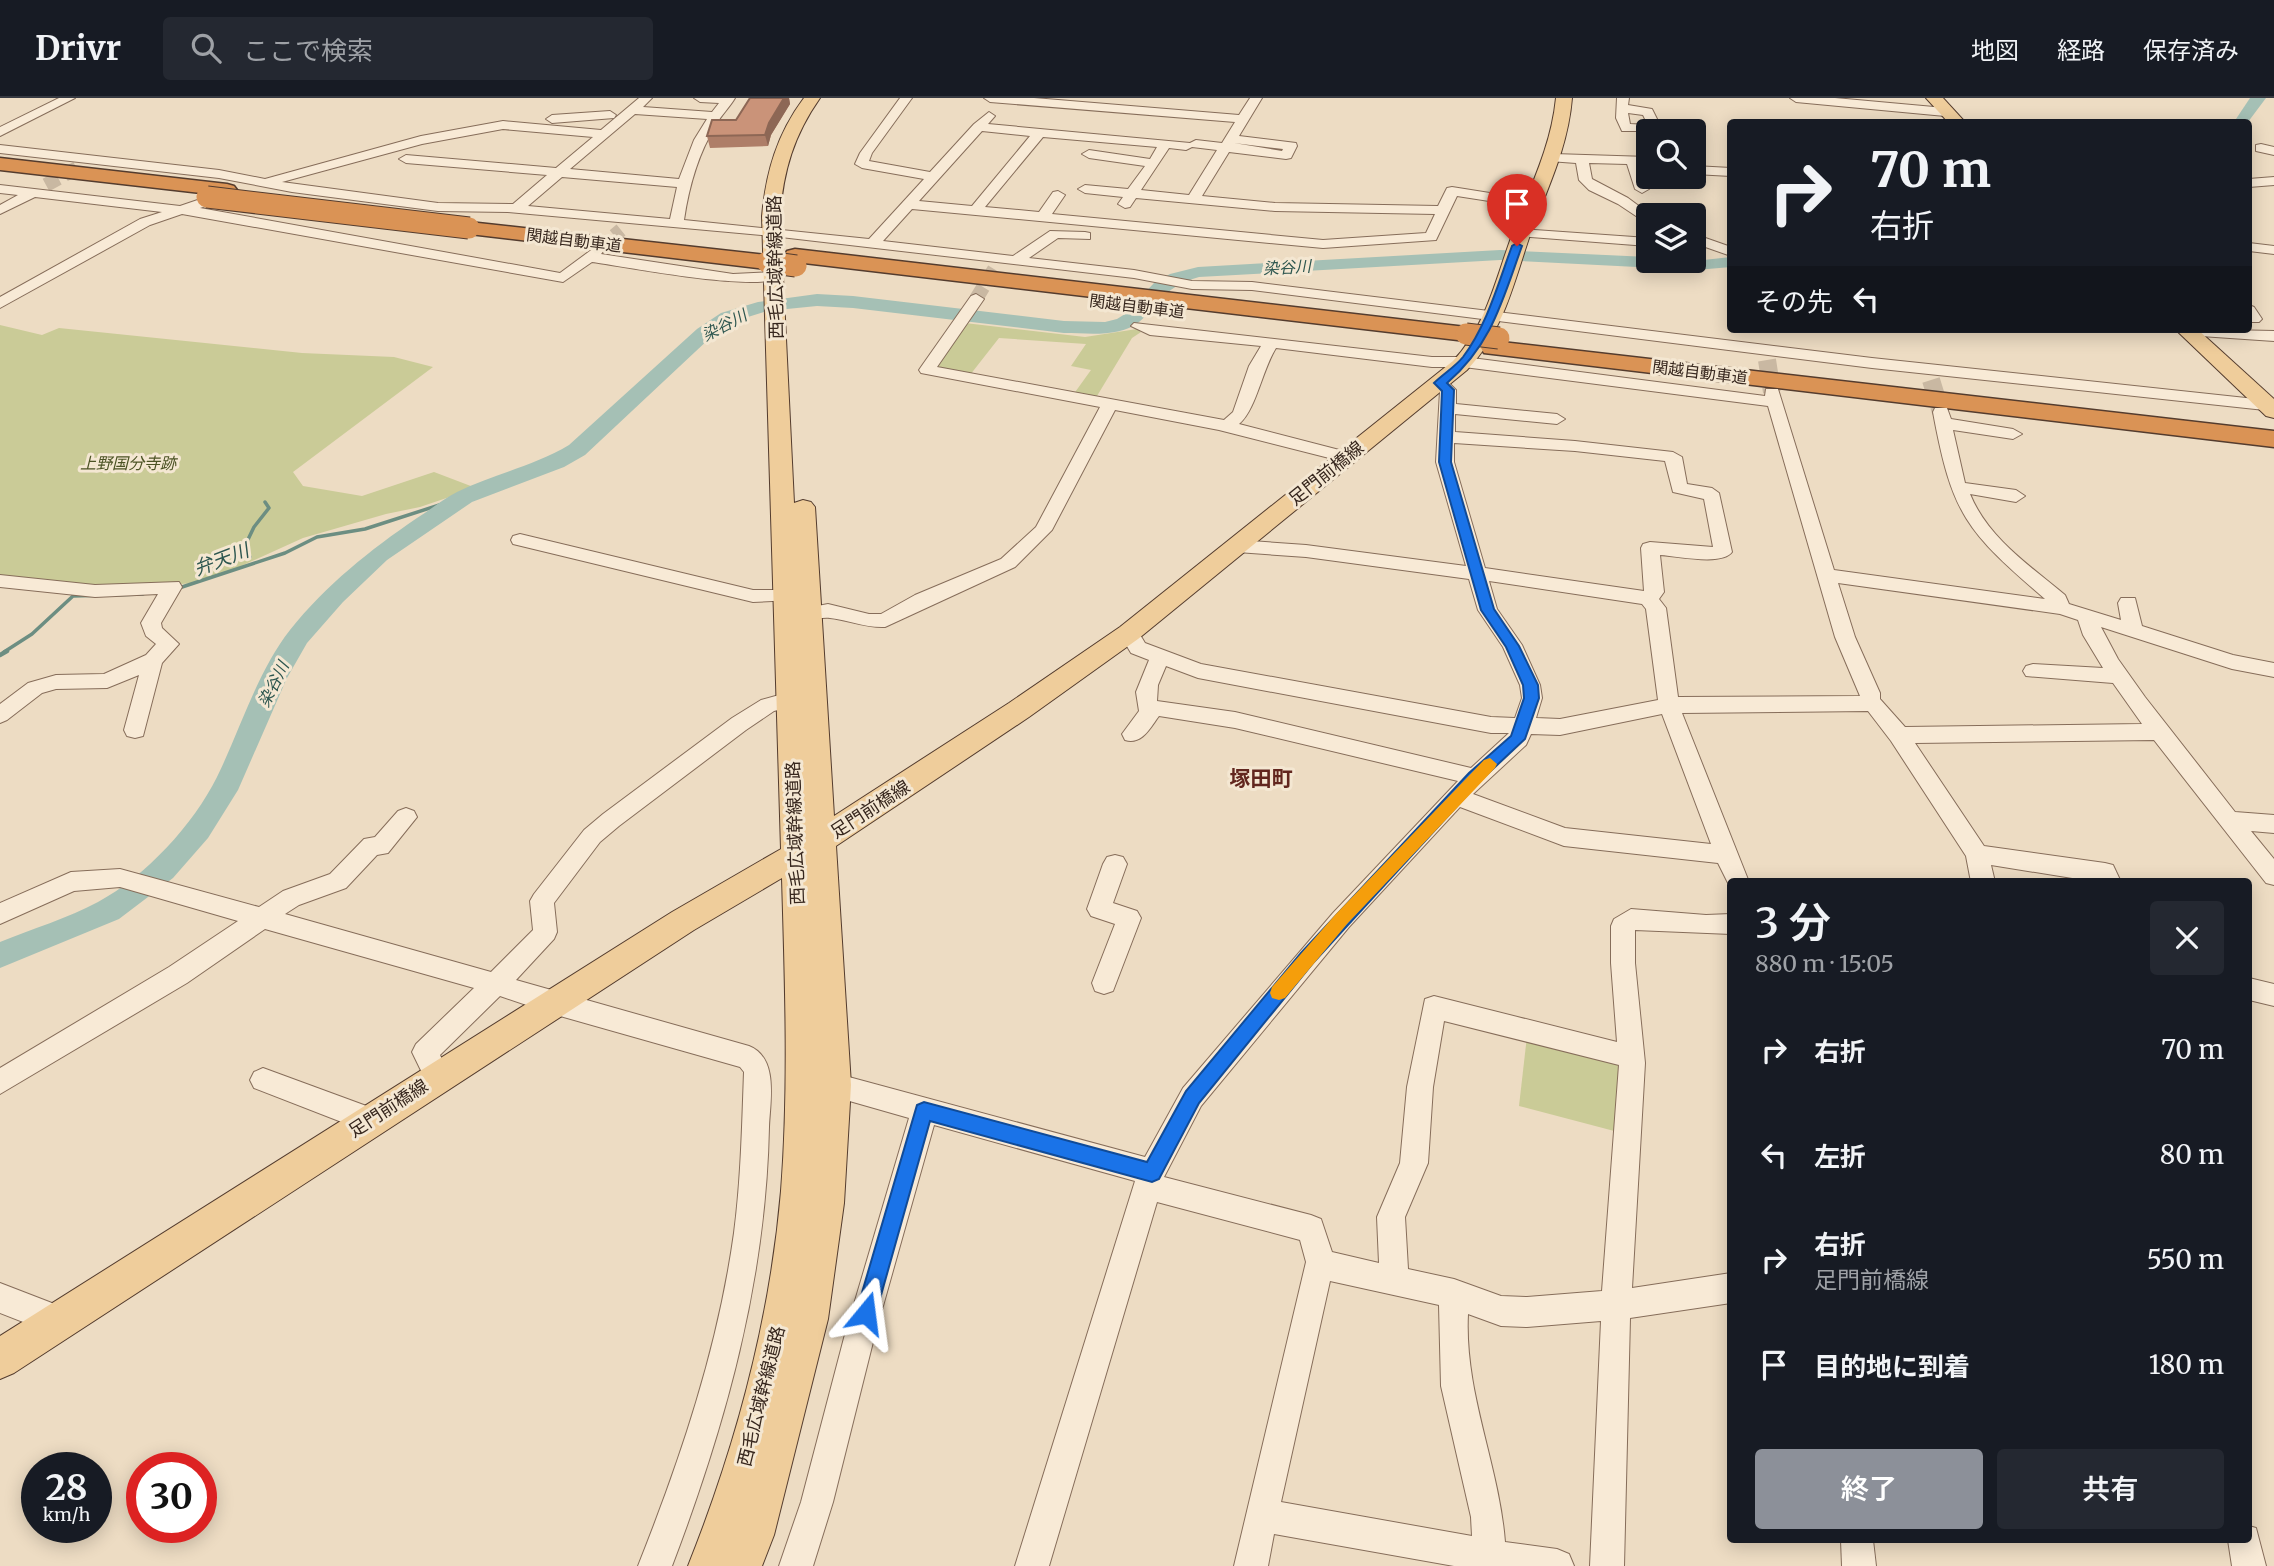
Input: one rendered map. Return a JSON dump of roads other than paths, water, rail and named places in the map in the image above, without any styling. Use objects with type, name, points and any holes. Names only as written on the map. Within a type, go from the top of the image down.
[{"type":"highway","name":"関越自動車道","points":[[0,164],[474,224],[781,272],[1135,309],[1174,297],[1464,347]]},
{"type":"highway","name":"関越自動車道","points":[[0,173],[217,193]]},
{"type":"highway","name":"関越自動車道","points":[[1494,334],[2272,412]]},
{"type":"highway","name":"関越自動車道","points":[[1494,334],[2274,439]]},
{"type":"main road","name":"西毛広域幹線道路","points":[[710,1566],[725,1530],[759,1416],[780,1321],[797,1217],[803,1125],[808,849],[781,272],[772,195],[779,160],[793,126],[812,98]]},
{"type":"main road","name":"西毛広域幹線道路","points":[[781,272],[786,194],[792,160],[802,133],[825,98]]},
{"type":"main road","name":"足門前橋線","points":[[0,1359],[553,1003],[683,921],[808,849],[1019,710],[1129,633],[1440,383],[1464,347],[1494,334],[1517,246],[1554,158],[1560,137],[1564,98]]},
{"type":"main road","points":[[1934,98],[1951,117]]},
{"type":"main road","points":[[2189,333],[2272,412]]},
{"type":"main road","name":"西毛広域幹線道路","points":[[740,1566],[752,1535],[808,1319],[826,1203],[834,1084],[790,700],[797,605]]},
{"type":"street","points":[[0,132],[69,98]]},
{"type":"street","points":[[517,208],[646,98]]},
{"type":"street","points":[[700,98],[728,99]]},
{"type":"street","points":[[906,98],[866,153],[862,164],[933,177]]},
{"type":"street","points":[[873,243],[978,127],[1000,98],[1243,119]]},
{"type":"street","points":[[1193,200],[1224,162],[1228,144],[1255,98]]},
{"type":"street","points":[[1796,98],[1826,99],[1951,117]]},
{"type":"street","points":[[673,224],[677,220],[682,183],[694,153],[728,99]]},
{"type":"street","points":[[632,110],[715,116]]},
{"type":"street","points":[[0,303],[138,225],[262,183],[421,140],[503,125],[610,115]]},
{"type":"street","points":[[503,125],[604,134]]},
{"type":"street","points":[[978,127],[1166,144],[1228,144]]},
{"type":"street","points":[[974,212],[1039,133]]},
{"type":"street","points":[[1102,138],[1086,158],[1153,163]]},
{"type":"street","points":[[1112,225],[1166,144]]},
{"type":"street","points":[[0,149],[85,164],[219,174],[262,183],[438,207],[517,208],[626,225],[673,224],[781,272]]},
{"type":"street","points":[[1554,158],[1636,160]]},
{"type":"street","points":[[406,159],[682,183]]},
{"type":"street","points":[[1582,160],[1586,180],[1636,211]]},
{"type":"street","points":[[1632,160],[1636,171]]},
{"type":"street","points":[[1706,171],[1727,172]]},
{"type":"street","points":[[1106,174],[1090,189],[1193,200],[1322,244],[1431,237],[1452,191],[1534,204]]},
{"type":"street","points":[[2252,183],[2274,181]]},
{"type":"street","points":[[0,210],[47,185]]},
{"type":"street","points":[[0,188],[180,209],[563,278],[594,253],[733,278],[781,272],[873,243],[1004,262],[1157,278],[1174,297],[1252,286],[1494,334],[1768,349],[1929,374],[2272,412]]},
{"type":"street","points":[[1042,218],[1058,195]]},
{"type":"street","points":[[908,204],[1112,225],[1260,222],[1444,210]]},
{"type":"street","points":[[1004,262],[1055,234],[1091,237]]},
{"type":"street","points":[[1517,246],[1636,242]]},
{"type":"street","points":[[1706,243],[1727,250]]},
{"type":"street","points":[[2252,247],[2274,250]]},
{"type":"street","points":[[970,309],[927,370],[1226,427],[1345,457]]},
{"type":"street","points":[[1135,309],[1150,330],[1432,362],[1464,347],[1772,397],[1845,637],[1870,694],[1870,701],[1899,735],[1976,854],[1982,878]]},
{"type":"street","points":[[2252,315],[2274,320]]},
{"type":"street","points":[[2236,333],[2274,336]]},
{"type":"street","points":[[1226,427],[1241,414],[1257,366],[1271,343]]},
{"type":"street","points":[[1032,1566],[1150,1179],[1192,1097],[1307,958],[1475,777],[1518,739],[1532,698],[1530,685],[1512,646],[1488,610],[1477,574],[1445,462],[1448,390],[1440,383]]},
{"type":"street","points":[[520,540],[753,596],[869,621],[885,620],[922,600],[979,578],[1008,563],[1043,530],[1110,404]]},
{"type":"street","points":[[1448,408],[1557,419]]},
{"type":"street","points":[[2013,434],[1942,418],[1965,504],[1984,532],[2008,559],[2058,600],[2062,608]]},
{"type":"street","points":[[1446,437],[1612,449],[1674,457],[1679,488],[1706,492],[1713,497],[1723,555],[1650,548],[1654,592],[1649,599]]},
{"type":"street","points":[[1959,487],[2016,496]]},
{"type":"street","points":[[1237,546],[1306,551],[1633,594],[1649,599],[1656,608],[1669,705],[1736,878]]},
{"type":"street","points":[[1828,575],[2062,608],[2232,662],[2274,670]]},
{"type":"street","points":[[0,581],[96,591],[172,587],[151,623],[153,631],[169,644],[153,660],[107,681],[56,682],[35,688],[0,715]]},
{"type":"street","points":[[2128,603],[2133,631]]},
{"type":"street","points":[[2087,616],[2086,623],[2159,732],[2274,876]]},
{"type":"street","points":[[1129,633],[1138,648],[1198,671],[1473,723],[1560,727],[1669,705],[1860,706],[1870,701]]},
{"type":"street","points":[[1150,712],[1146,701],[1148,685],[1161,658]]},
{"type":"street","points":[[135,730],[153,660]]},
{"type":"street","points":[[2033,671],[2120,676]]},
{"type":"street","points":[[437,1077],[425,1052],[498,984],[545,932],[542,901],[592,836],[739,724],[768,705],[790,700]]},
{"type":"street","points":[[1133,734],[1150,712],[1158,708],[1235,720],[1475,777]]},
{"type":"street","points":[[1899,735],[2159,732]]},
{"type":"street","points":[[1457,797],[1563,837],[1727,855]]},
{"type":"street","points":[[0,1082],[177,975],[291,898],[338,881],[372,845],[380,847],[406,817]]},
{"type":"street","points":[[2231,820],[2274,824]]},
{"type":"street","points":[[1976,854],[2105,872],[2107,878]]},
{"type":"street","points":[[1104,983],[1129,918],[1098,909],[1115,864]]},
{"type":"street","points":[[0,914],[71,882],[120,878],[498,984],[553,1003],[748,1058],[757,1070],[754,1178],[740,1283],[716,1385],[694,1457],[655,1566]]},
{"type":"street","points":[[1607,1566],[1616,1305],[1632,1057],[1623,963],[1623,926],[1625,921],[1631,919],[1727,924]]},
{"type":"street","points":[[1394,1279],[1391,1217],[1414,1163],[1420,1087],[1434,1007],[1632,1057]]},
{"type":"street","points":[[263,1080],[370,1120]]},
{"type":"street","points":[[834,1084],[1311,1229],[1320,1262],[1251,1566]]},
{"type":"street","points":[[796,1566],[817,1502],[859,1338],[924,1111]]},
{"type":"street","points":[[1320,1262],[1454,1294],[1501,1311],[1527,1312],[1616,1305],[1727,1289]]},
{"type":"street","points":[[1454,1294],[1452,1328],[1455,1386],[1487,1517],[1490,1561]]},
{"type":"street","points":[[0,1298],[59,1321]]},
{"type":"street","points":[[1262,1515],[1490,1561],[1558,1566]]},
{"type":"street","points":[[1857,1543],[1859,1566]]},
{"type":"street","points":[[2245,1543],[2249,1566]]},
{"type":"waterway","name":"染谷川","points":[[2243,119],[2258,98]]},
{"type":"waterway","name":"染谷川","points":[[0,955],[109,910],[163,870],[198,830],[228,783],[274,678],[298,637],[335,596],[379,555],[464,497],[556,462],[577,450],[704,333],[728,317],[765,306],[817,300],[1064,327],[1105,328],[1132,318],[1160,287],[1176,278],[1198,272],[1500,255],[1696,265],[1727,262]]},
{"type":"waterway","name":"弁天川","points":[[176,589],[285,553],[317,537],[365,529],[464,497]]},
{"type":"waterway","points":[[250,557],[241,554],[254,527],[269,508],[265,502]]},
{"type":"waterway","name":"弁天川","points":[[4,652],[32,634],[73,596],[143,594]]},
{"type":"waterway","name":"弁天川","points":[[0,655],[7,651]]},
{"type":"tunnel","points":[[46,185],[79,167]]},
{"type":"tunnel","points":[[598,249],[621,230]]},
{"type":"tunnel","points":[[976,299],[996,266]]},
{"type":"tunnel","points":[[1767,360],[1772,392]]},
{"type":"tunnel","points":[[1931,380],[1941,412]]},
{"type":"district","name":"塚田町","points":[[1261,778]]},
{"type":"park label","name":"上野国分寺跡","points":[[128,463]]}]
